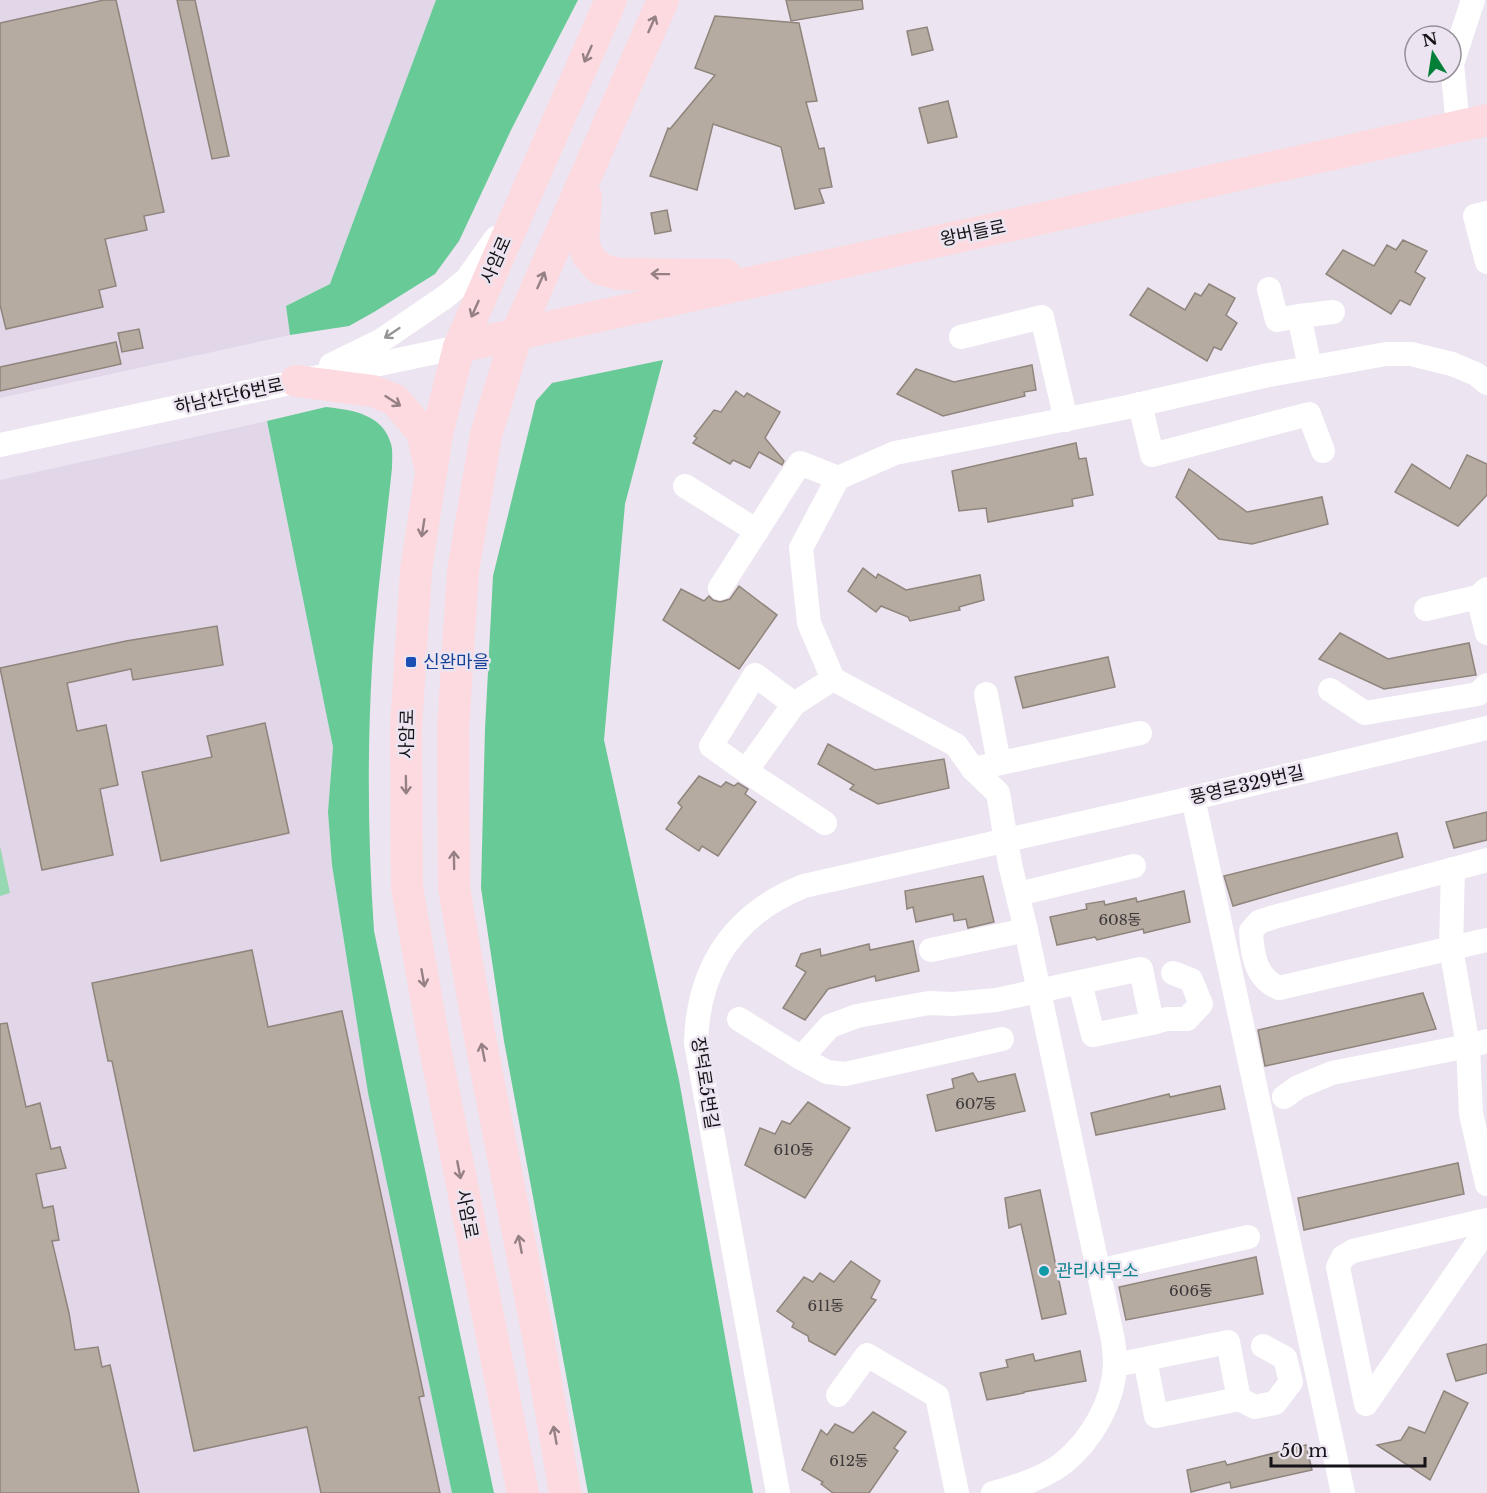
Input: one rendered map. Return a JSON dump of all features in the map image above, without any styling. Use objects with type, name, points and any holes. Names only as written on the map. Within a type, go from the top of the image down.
[{"type":"main road","name":"사암로","points":[[523,1493],[434,1043],[408,887],[406,728],[416,570],[437,434],[459,346],[611,0]]},
{"type":"main road","points":[[566,1493],[454,888],[453,729],[463,571],[486,435],[517,333],[663,0]]},
{"type":"main road","name":"왕버들로","points":[[459,346],[1473,123]]},
{"type":"main road","points":[[588,171],[583,240],[588,256],[600,269],[619,274],[781,275]]},
{"type":"main road","points":[[296,381],[373,391],[395,400],[422,432],[431,470]]},
{"type":"street","points":[[1473,0],[1452,64],[1473,123]]},
{"type":"street","points":[[296,381],[382,340],[445,297],[467,279],[521,205]]},
{"type":"street","points":[[1487,213],[1475,216],[1487,262]]},
{"type":"street","points":[[1269,289],[1277,320],[1333,312]]},
{"type":"street","points":[[1299,316],[1310,368]]},
{"type":"street","points":[[961,337],[1042,317],[1066,420]]},
{"type":"street","name":"하남산단6번로","points":[[0,445],[459,346]]},
{"type":"street","points":[[993,1493],[1015,1487],[1062,1464],[1099,1422],[1110,1391],[1115,1365],[1113,1340],[1006,841],[998,794],[973,769],[956,745],[833,679],[809,623],[801,548],[838,478],[895,453],[1066,420],[1264,376],[1386,354],[1411,354],[1452,364],[1476,374],[1487,383]]},
{"type":"street","points":[[1140,404],[1152,454],[1309,414],[1323,451]]},
{"type":"street","points":[[720,588],[800,463],[838,478]]},
{"type":"street","points":[[686,486],[757,531]]},
{"type":"street","points":[[1426,609],[1483,593],[1487,633]]},
{"type":"street","points":[[794,704],[755,675],[711,746],[825,822]]},
{"type":"street","points":[[746,771],[794,704],[833,679]]},
{"type":"street","points":[[1330,690],[1365,713],[1478,694],[1487,685]]},
{"type":"street","points":[[986,694],[999,763]]},
{"type":"street","name":"풍영로329번길","points":[[1006,841],[1487,728]]},
{"type":"street","points":[[973,769],[1140,733]]},
{"type":"street","points":[[1193,798],[1343,1493]]},
{"type":"street","name":"장덕로5번길","points":[[778,1493],[696,1043],[699,1006],[704,988],[718,955],[731,936],[781,895],[804,886],[1006,841]]},
{"type":"street","points":[[1487,860],[1274,917],[1259,922],[1251,931],[1259,971],[1264,980],[1279,988],[1487,940]]},
{"type":"street","points":[[1018,894],[1134,866]]},
{"type":"street","points":[[1453,869],[1451,948],[1478,1044],[1471,1114],[1487,1184]]},
{"type":"street","points":[[931,950],[1026,930]]},
{"type":"street","points":[[801,1058],[830,1026],[839,1021],[929,1003],[978,1003],[1141,969],[1152,1023]]},
{"type":"street","points":[[1080,983],[1093,1035],[1167,1019],[1187,1019],[1201,1004],[1191,980],[1173,973]]},
{"type":"street","points":[[739,1019],[827,1072],[845,1074],[1002,1039]]},
{"type":"street","points":[[1284,1097],[1298,1087],[1332,1074],[1478,1044]]},
{"type":"street","points":[[1487,1220],[1353,1251],[1343,1257],[1338,1267],[1366,1404],[1487,1229]]},
{"type":"street","points":[[1098,1271],[1248,1237]]},
{"type":"street","points":[[1115,1365],[1228,1342],[1239,1400]]},
{"type":"street","points":[[1145,1359],[1156,1416],[1239,1400],[1255,1407],[1275,1403],[1291,1382],[1285,1358],[1263,1346]]},
{"type":"street","points":[[838,1395],[867,1355],[937,1396],[957,1493]]},
{"type":"shaded area","points":[[0,0],[436,0],[330,284],[286,306],[290,335],[0,398]]},
{"type":"shaded area","points":[[267,421],[333,747],[328,812],[332,865],[368,1093],[452,1493],[0,1493],[0,480]]},
{"type":"green space","points":[[436,0],[578,0],[511,130],[459,241],[435,274],[349,326],[290,335],[286,306],[330,284]]},
{"type":"green space","points":[[663,360],[625,504],[604,740],[679,1080],[753,1493],[588,1493],[504,1041],[481,888],[485,729],[493,576],[536,401],[552,383]]},
{"type":"green space","points":[[326,407],[356,412],[374,420],[387,434],[392,447],[392,468],[376,617],[370,700],[370,865],[374,931],[494,1493],[452,1493],[368,1093],[332,865],[328,812],[333,747],[267,421]]},
{"type":"green space","points":[[0,846],[10,893],[0,896]]},
{"type":"building","points":[[104,0],[116,0],[164,212],[144,216],[147,230],[105,239],[116,286],[99,290],[103,307],[6,329],[0,305],[0,23]]},
{"type":"building","points":[[177,0],[195,0],[229,156],[212,159]]},
{"type":"building","points":[[786,0],[862,0],[863,9],[791,21]]},
{"type":"building","points":[[715,16],[799,23],[817,101],[806,102],[819,149],[824,148],[832,187],[819,189],[824,203],[795,209],[781,147],[713,124],[697,190],[650,176],[668,128],[670,129],[715,75],[695,68]]},
{"type":"building","points":[[927,27],[933,50],[912,55],[907,31]]},
{"type":"building","points":[[948,101],[957,137],[928,143],[919,108]]},
{"type":"building","points":[[667,210],[671,231],[655,234],[651,213]]},
{"type":"building","points":[[1403,240],[1427,251],[1415,272],[1425,278],[1410,305],[1400,300],[1391,314],[1326,274],[1343,250],[1374,266],[1387,245],[1396,250]]},
{"type":"building","points":[[1209,284],[1235,298],[1226,315],[1237,323],[1221,350],[1214,347],[1207,361],[1130,315],[1148,288],[1185,310],[1195,293],[1201,296]]},
{"type":"building","points":[[139,329],[143,348],[122,352],[118,333]]},
{"type":"building","points":[[116,342],[121,364],[0,391],[0,367]]},
{"type":"building","points":[[1032,365],[1036,390],[1024,392],[1025,396],[943,416],[897,394],[916,369],[954,382]]},
{"type":"building","points":[[736,391],[744,397],[747,393],[780,412],[765,438],[784,461],[782,465],[759,452],[750,468],[733,460],[730,464],[693,443],[697,438],[694,436],[714,410],[721,412]]},
{"type":"building","points":[[1076,443],[1079,459],[1086,458],[1093,495],[1072,499],[1073,506],[988,522],[986,508],[959,511],[952,471]]},
{"type":"building","points":[[1467,455],[1487,464],[1487,495],[1458,526],[1395,492],[1412,464],[1450,489]]},
{"type":"building","points":[[1189,469],[1247,512],[1322,497],[1328,524],[1252,544],[1219,539],[1176,497]]},
{"type":"building","points":[[863,568],[876,578],[878,574],[906,590],[980,575],[984,600],[959,607],[960,610],[910,621],[908,617],[881,606],[876,612],[848,591]]},
{"type":"building","points":[[739,586],[777,615],[739,669],[663,620],[681,589],[704,601],[709,596],[720,602],[730,599]]},
{"type":"building","points":[[217,626],[223,665],[133,680],[131,669],[67,683],[77,731],[106,725],[118,785],[100,789],[113,855],[42,870],[0,668],[126,641]]},
{"type":"building","points":[[1340,633],[1388,659],[1469,643],[1476,675],[1384,689],[1319,659]]},
{"type":"building","points":[[1108,657],[1115,687],[1023,708],[1015,677]]},
{"type":"building","points":[[265,723],[289,833],[161,861],[142,772],[212,757],[207,736]]},
{"type":"building","points":[[828,744],[875,770],[944,759],[949,788],[878,804],[850,789],[854,785],[818,764]]},
{"type":"building","points":[[699,776],[721,787],[726,782],[734,786],[738,783],[748,789],[745,794],[756,802],[718,856],[702,846],[699,851],[666,829],[682,807],[678,803]]},
{"type":"building","points":[[1487,812],[1487,840],[1454,848],[1446,822]]},
{"type":"building","points":[[1397,833],[1403,857],[1233,906],[1224,876]]},
{"type":"building","points":[[983,876],[994,922],[968,928],[966,919],[954,921],[953,914],[916,922],[913,907],[907,909],[905,891]]},
{"type":"building","points":[[1184,891],[1190,922],[1144,933],[1143,929],[1097,940],[1095,937],[1057,945],[1050,917],[1087,909],[1086,904],[1104,901],[1105,905],[1136,898],[1137,902]]},
{"type":"building","points":[[913,941],[919,971],[876,981],[875,976],[828,989],[805,1020],[783,1008],[806,972],[796,966],[801,954],[820,949],[821,956],[869,944],[870,950]]},
{"type":"building","points":[[252,950],[268,1027],[342,1011],[424,1396],[419,1397],[440,1493],[321,1493],[307,1427],[194,1451],[112,1061],[108,1061],[92,983]]},
{"type":"building","points":[[1423,993],[1436,1029],[1265,1066],[1258,1030]]},
{"type":"building","points":[[7,1023],[26,1107],[40,1103],[51,1149],[60,1147],[66,1168],[36,1174],[43,1208],[53,1206],[59,1240],[52,1241],[75,1350],[98,1347],[102,1367],[110,1365],[139,1493],[0,1493],[0,1024]]},
{"type":"building","points":[[973,1073],[978,1082],[1015,1074],[1025,1111],[936,1131],[927,1095],[954,1088],[952,1079]]},
{"type":"building","points":[[1220,1086],[1225,1109],[1096,1135],[1091,1113],[1169,1094],[1170,1097]]},
{"type":"building","points":[[808,1102],[850,1128],[805,1198],[745,1165],[760,1128],[775,1134],[782,1121],[790,1124]]},
{"type":"building","points":[[1458,1163],[1464,1194],[1304,1230],[1298,1198]]},
{"type":"building","name":"관리사무소","points":[[1040,1190],[1066,1314],[1042,1319],[1021,1224],[1009,1228],[1005,1198]]},
{"type":"building","points":[[1256,1257],[1263,1294],[1126,1320],[1119,1287]]},
{"type":"building","points":[[851,1261],[880,1281],[871,1298],[876,1300],[835,1355],[809,1341],[808,1336],[792,1327],[794,1323],[777,1311],[804,1277],[813,1282],[820,1273],[834,1282]]},
{"type":"building","points":[[1487,1344],[1487,1373],[1456,1381],[1447,1354]]},
{"type":"building","points":[[1080,1351],[1086,1381],[987,1400],[980,1373],[1008,1367],[1006,1360],[1033,1354],[1035,1361]]},
{"type":"building","points":[[1444,1391],[1468,1403],[1430,1480],[1377,1445],[1401,1440],[1409,1427],[1425,1433]]},
{"type":"building","points":[[873,1412],[906,1432],[894,1448],[898,1451],[869,1493],[833,1493],[821,1484],[823,1482],[802,1470],[821,1430],[827,1435],[835,1424],[853,1433]]},
{"type":"building","points":[[1306,1445],[1312,1470],[1231,1488],[1230,1482],[1191,1492],[1187,1470],[1225,1461],[1227,1465]]},
{"type":"place","name":"신완마을","points":[[411,662]]},
{"type":"place","name":"관리사무소","points":[[1044,1271]]}]
